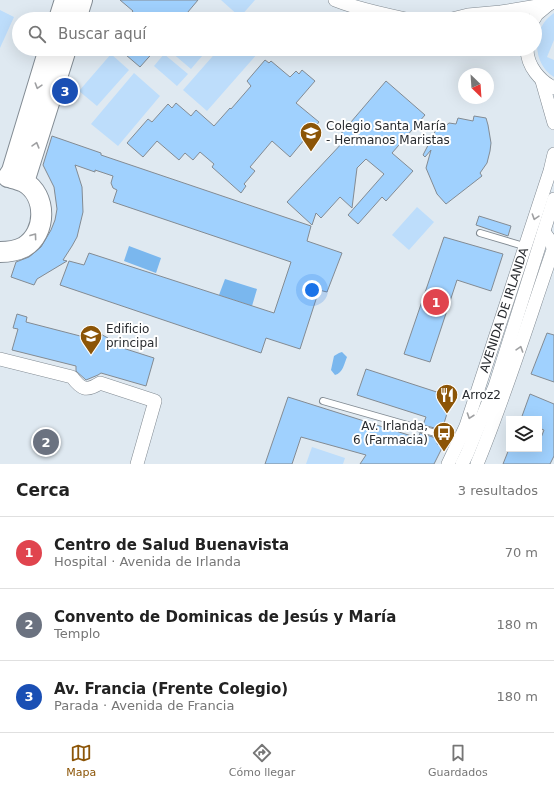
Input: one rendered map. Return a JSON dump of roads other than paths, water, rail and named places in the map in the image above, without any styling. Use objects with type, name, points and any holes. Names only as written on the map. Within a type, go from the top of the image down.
[{"type":"main road","points":[[61,12],[65,0]]},
{"type":"main road","points":[[78,12],[82,0]]},
{"type":"main road","points":[[11,179],[12,171],[47,56]]},
{"type":"main road","points":[[11,179],[63,56]]},
{"type":"main road","points":[[0,252],[13,251],[25,246],[34,238],[40,226],[42,214],[40,202],[34,191],[11,179]]},
{"type":"street","points":[[335,0],[349,6],[374,12]]},
{"type":"street","points":[[500,12],[530,0]]},
{"type":"street","points":[[500,12],[551,3]]},
{"type":"street","points":[[540,12],[551,3]]},
{"type":"street","points":[[527,56],[535,73],[554,88]]},
{"type":"street","points":[[542,80],[554,123]]},
{"type":"street","name":"AVENIDA DE IRLANDA","points":[[477,464],[505,373],[531,248],[554,154]]},
{"type":"street","name":"AVENIDA DE IRLANDA","points":[[448,464],[466,426],[531,248],[544,232],[554,200]]},
{"type":"street","name":"AVENIDA DE IRLANDA","points":[[462,464],[487,408],[505,373],[536,298],[553,250],[552,243],[544,232]]},
{"type":"street","points":[[0,359],[72,377],[78,386],[83,388],[89,389],[100,383],[155,401],[137,464]]},
{"type":"lane","points":[[480,232],[531,248]]},
{"type":"lane","points":[[323,401],[460,440]]},
{"type":"water","points":[[129,246],[161,258],[156,273],[124,261]]},
{"type":"water","points":[[225,279],[257,289],[252,306],[219,295]]},
{"type":"water","points":[[342,352],[347,357],[342,370],[335,375],[331,370],[334,356]]},
{"type":"place","name":"Av. Francia (Frente Colegio)","points":[[65,91]]},
{"type":"place","name":"Colegio Santa María - Hermanos Maristas","points":[[311,152]]},
{"type":"place","name":"Centro de Salud Buenavista","points":[[436,302]]},
{"type":"place","name":"Edificio principal","points":[[91,356]]},
{"type":"place","name":"Arroz2","points":[[447,414]]},
{"type":"place","name":"Convento de Dominicas de Jesús y María","points":[[46,442]]},
{"type":"place","name":"Av. Irlanda, 6 (Farmacia)","points":[[444,452]]}]
